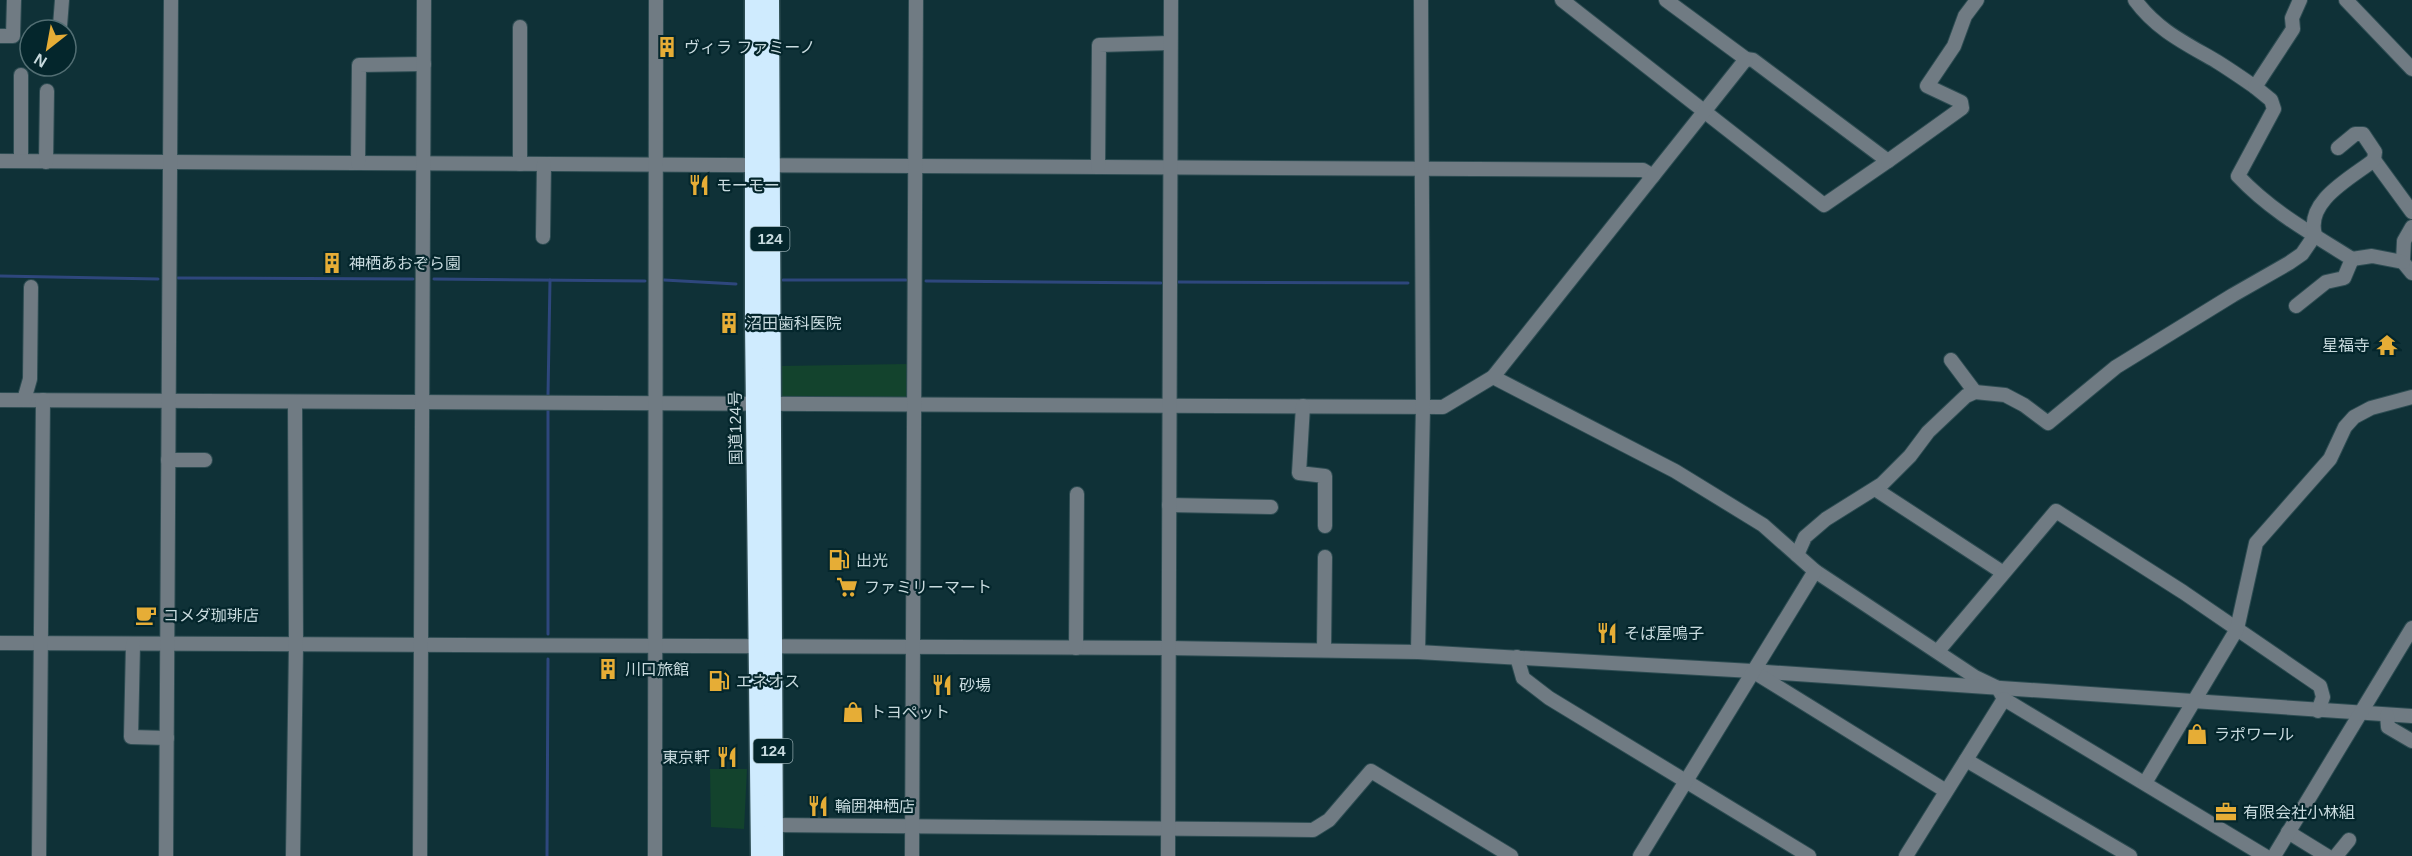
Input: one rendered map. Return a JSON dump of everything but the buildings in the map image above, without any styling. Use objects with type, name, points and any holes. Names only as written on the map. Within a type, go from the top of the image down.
[{"type":"highway","name":"国道124号","points":[[754,0],[762,166]]},
{"type":"highway","name":"国道124号","points":[[770,0],[762,166],[762,403],[765,647],[774,856]]},
{"type":"highway","name":"国道124号","points":[[760,856],[765,647]]},
{"type":"street","points":[[0,36],[13,36],[14,0]]},
{"type":"street","points":[[61,18],[62,0]]},
{"type":"street","points":[[166,856],[171,0]]},
{"type":"street","points":[[420,856],[424,0]]},
{"type":"street","points":[[655,856],[656,0]]},
{"type":"street","points":[[912,856],[916,0]]},
{"type":"street","points":[[1168,856],[1171,0]]},
{"type":"street","points":[[1418,652],[1423,407],[1421,0]]},
{"type":"street","points":[[1562,0],[1824,205],[1962,108],[1960,102],[1927,86],[1954,46],[1965,16],[1977,0]]},
{"type":"street","points":[[1666,0],[1746,59],[1753,60],[1888,161]]},
{"type":"street","points":[[2135,0],[2167,34],[2216,62],[2271,100],[2274,109],[2238,176],[2260,199],[2352,259],[2372,256],[2407,267],[2404,241],[2412,227]]},
{"type":"street","points":[[2255,87],[2293,29],[2292,18],[2300,0]]},
{"type":"street","points":[[2346,0],[2412,69]]},
{"type":"street","points":[[520,27],[520,164]]},
{"type":"street","points":[[1098,167],[1099,45],[1170,43]]},
{"type":"street","points":[[0,400],[1443,407],[1492,377],[1746,59]]},
{"type":"street","points":[[358,163],[359,65],[424,64]]},
{"type":"street","points":[[21,78],[21,161]]},
{"type":"street","points":[[46,162],[47,91]]},
{"type":"street","points":[[2338,148],[2355,134],[2363,134],[2375,152],[2374,160],[2412,212]]},
{"type":"street","points":[[2315,235],[2312,226],[2316,209],[2374,160]]},
{"type":"street","points":[[0,161],[1642,170],[1653,176]]},
{"type":"street","points":[[543,237],[544,164]]},
{"type":"street","points":[[1797,555],[1805,537],[1826,519],[1875,489],[1910,456],[1928,432],[1966,396],[1975,392],[2005,395],[2024,405],[2048,423],[2116,367],[2302,254],[2315,235]]},
{"type":"street","points":[[2296,306],[2326,282],[2344,278],[2352,259]]},
{"type":"street","points":[[24,400],[30,379],[31,287]]},
{"type":"street","points":[[1951,360],[1975,392]]},
{"type":"street","points":[[1492,377],[1675,471],[1763,525],[1815,570],[1975,677],[2265,856]]},
{"type":"street","points":[[2145,783],[2237,629],[2256,543],[2330,459],[2345,428],[2354,417],[2371,408],[2412,397]]},
{"type":"street","points":[[39,856],[43,400]]},
{"type":"street","points":[[294,856],[295,402]]},
{"type":"street","points":[[1303,406],[1299,474],[1325,476],[1325,526]]},
{"type":"street","points":[[168,460],[205,460]]},
{"type":"street","points":[[1875,489],[2002,572]]},
{"type":"street","points":[[1076,648],[1077,494]]},
{"type":"street","points":[[1169,505],[1271,507]]},
{"type":"street","points":[[1938,651],[2002,572],[2056,511],[2183,591],[2320,686],[2323,697],[2318,711]]},
{"type":"street","points":[[1324,557],[1324,650]]},
{"type":"street","points":[[1640,856],[1815,570]]},
{"type":"street","points":[[2274,856],[2412,628]]},
{"type":"street","points":[[0,643],[1168,648],[1418,652],[1752,671],[2001,693],[2193,701],[2412,716]]},
{"type":"street","points":[[133,644],[131,736],[167,738]]},
{"type":"street","points":[[1517,657],[1523,678],[1549,698],[1809,856]]},
{"type":"street","points":[[1752,671],[1946,790]]},
{"type":"street","points":[[1906,856],[1966,760],[2001,693]]},
{"type":"street","points":[[2387,715],[2388,727],[2412,741]]},
{"type":"street","points":[[1966,760],[2130,856]]},
{"type":"street","points":[[773,825],[1313,830],[1329,820],[1371,771],[1511,856]]},
{"type":"street","points":[[2288,832],[2327,856]]},
{"type":"street","points":[[2336,856],[2349,840]]},
{"type":"green space","points":[[907,364],[907,398],[781,400],[780,366]]},
{"type":"green space","points":[[710,769],[747,769],[744,829],[711,827]]},
{"type":"waterway","points":[[0,276],[158,279]]},
{"type":"waterway","points":[[178,278],[413,279]]},
{"type":"waterway","points":[[434,279],[645,281]]},
{"type":"waterway","points":[[548,395],[550,280]]},
{"type":"waterway","points":[[664,280],[736,284]]},
{"type":"waterway","points":[[783,280],[906,280]]},
{"type":"waterway","points":[[926,281],[1161,283]]},
{"type":"waterway","points":[[1178,282],[1408,283]]},
{"type":"waterway","points":[[548,410],[548,634]]},
{"type":"waterway","points":[[547,856],[548,659]]},
{"type":"place","name":"ヴィラ ファミーノ","points":[[667,47]]},
{"type":"place","name":"モーモー","points":[[699,185]]},
{"type":"place","name":"神栖あおぞら園","points":[[332,263]]},
{"type":"place","name":"沼田歯科医院","points":[[729,323]]},
{"type":"place","name":"星福寺","points":[[2387,345]]},
{"type":"place","name":"出光","points":[[839,560]]},
{"type":"place","name":"ファミリーマート","points":[[847,587]]},
{"type":"place","name":"コメダ珈琲店","points":[[146,615]]},
{"type":"place","name":"そば屋鳴子","points":[[1607,633]]},
{"type":"place","name":"川口旅館","points":[[608,669]]},
{"type":"place","name":"エネオス","points":[[719,681]]},
{"type":"place","name":"砂場","points":[[942,685]]},
{"type":"place","name":"トヨペット","points":[[853,712]]},
{"type":"place","name":"ラポワール","points":[[2197,734]]},
{"type":"place","name":"東京軒","points":[[727,757]]},
{"type":"place","name":"輪囲神栖店","points":[[818,806]]},
{"type":"place","name":"有限会社小林組","points":[[2226,812]]}]
